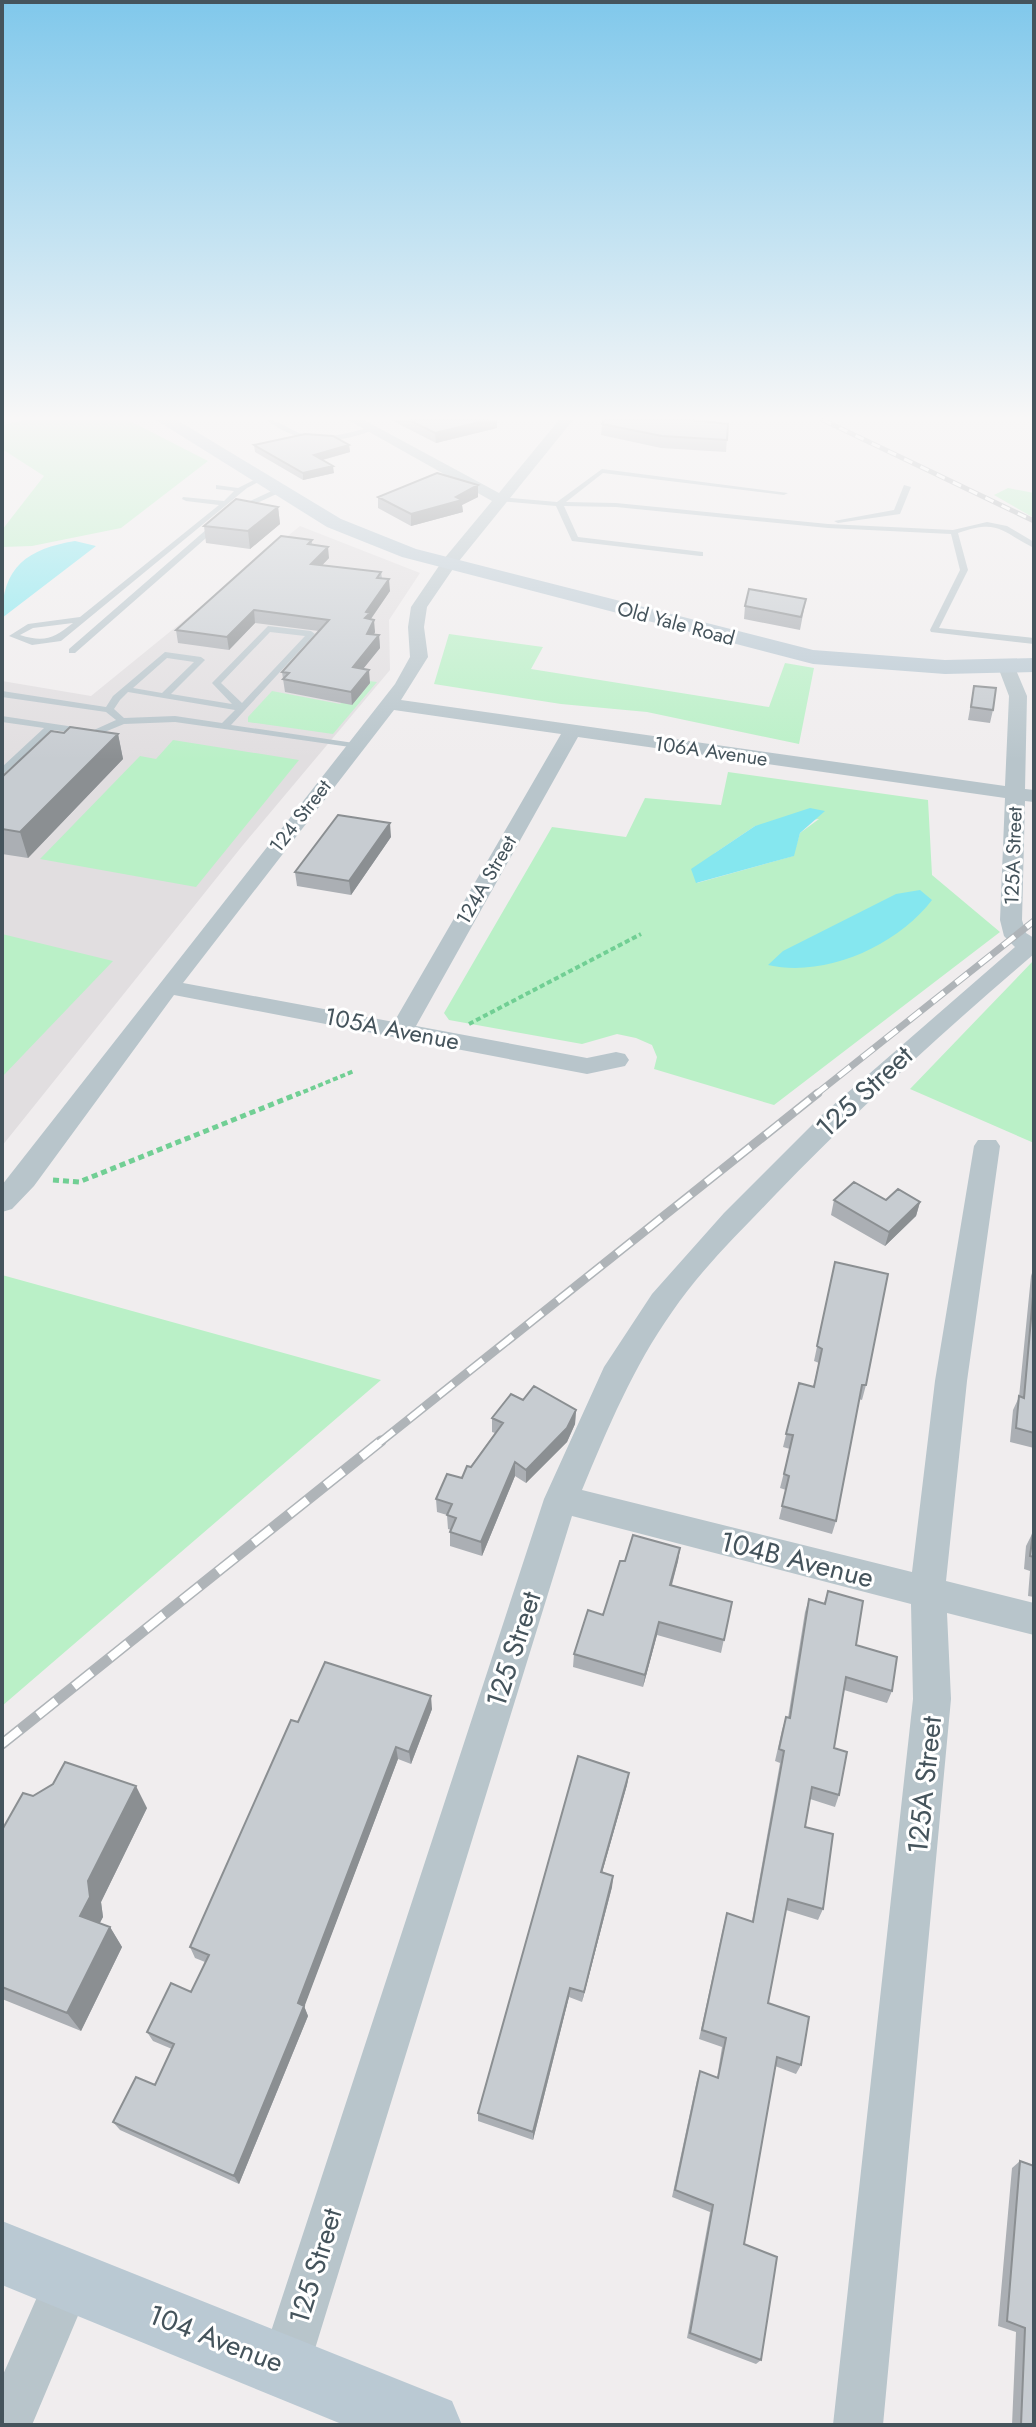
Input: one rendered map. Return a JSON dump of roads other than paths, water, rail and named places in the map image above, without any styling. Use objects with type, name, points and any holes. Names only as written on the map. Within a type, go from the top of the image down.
[{"type":"main road","name":"Old Yale Road","points":[[357,533],[449,563],[801,655],[876,663],[1034,665]]},
{"type":"main road","name":"104 Avenue","points":[[2,2253],[428,2425]]},
{"type":"street","name":"124 Street","points":[[2,1202],[24,1179],[416,665],[419,607],[472,533]]},
{"type":"street","name":"125A Street","points":[[922,1037],[1032,945],[1015,936],[1011,920],[1025,795],[1018,696],[1007,667]]},
{"type":"street","name":"106A Avenue","points":[[388,704],[1025,795]]},
{"type":"street","name":"124A Street","points":[[401,1030],[572,731]]},
{"type":"street","name":"105A Avenue","points":[[168,987],[587,1066],[616,1060]]},
{"type":"street","name":"125 Street","points":[[285,2365],[561,1499],[615,1376],[662,1302],[783,1169],[922,1037]]},
{"type":"street","name":"125A Street","points":[[858,2425],[932,1699],[928,1592],[951,1381],[987,1146]]},
{"type":"street","name":"104B Avenue","points":[[561,1499],[1034,1619]]},
{"type":"street","points":[[7,2425],[69,2280]]},
{"type":"lane","points":[[83,619],[31,626],[13,636],[32,642],[58,639],[83,619],[188,533]]},
{"type":"lane","points":[[72,651],[208,533]]},
{"type":"lane","points":[[572,533],[575,539],[700,554]]},
{"type":"lane","points":[[954,533],[964,570],[934,630],[1034,641]]},
{"type":"lane","points":[[1014,533],[1034,546]]},
{"type":"lane","points":[[224,727],[242,708],[311,634],[268,629],[216,683],[242,708]]},
{"type":"lane","points":[[109,710],[126,689],[165,655],[201,660],[164,696]]},
{"type":"lane","points":[[126,689],[242,708]]},
{"type":"lane","points":[[2,694],[109,710],[122,721]]},
{"type":"lane","points":[[5,722],[95,733],[122,721],[158,718],[354,746]]},
{"type":"lane","points":[[2,772],[52,726]]},
{"type":"water","points":[[75,541],[96,546],[2,618],[7,585],[21,563],[44,549]]},
{"type":"water","points":[[810,808],[825,811],[800,833],[794,856],[696,883],[691,869],[755,826]]},
{"type":"water","points":[[920,890],[932,900],[917,917],[880,944],[858,955],[813,967],[768,965],[783,951],[896,894]]},
{"type":"railway","points":[[815,1095],[1034,921]]},
{"type":"railway","points":[[379,1443],[818,1093]]},
{"type":"railway","points":[[2,1744],[381,1441]]}]
